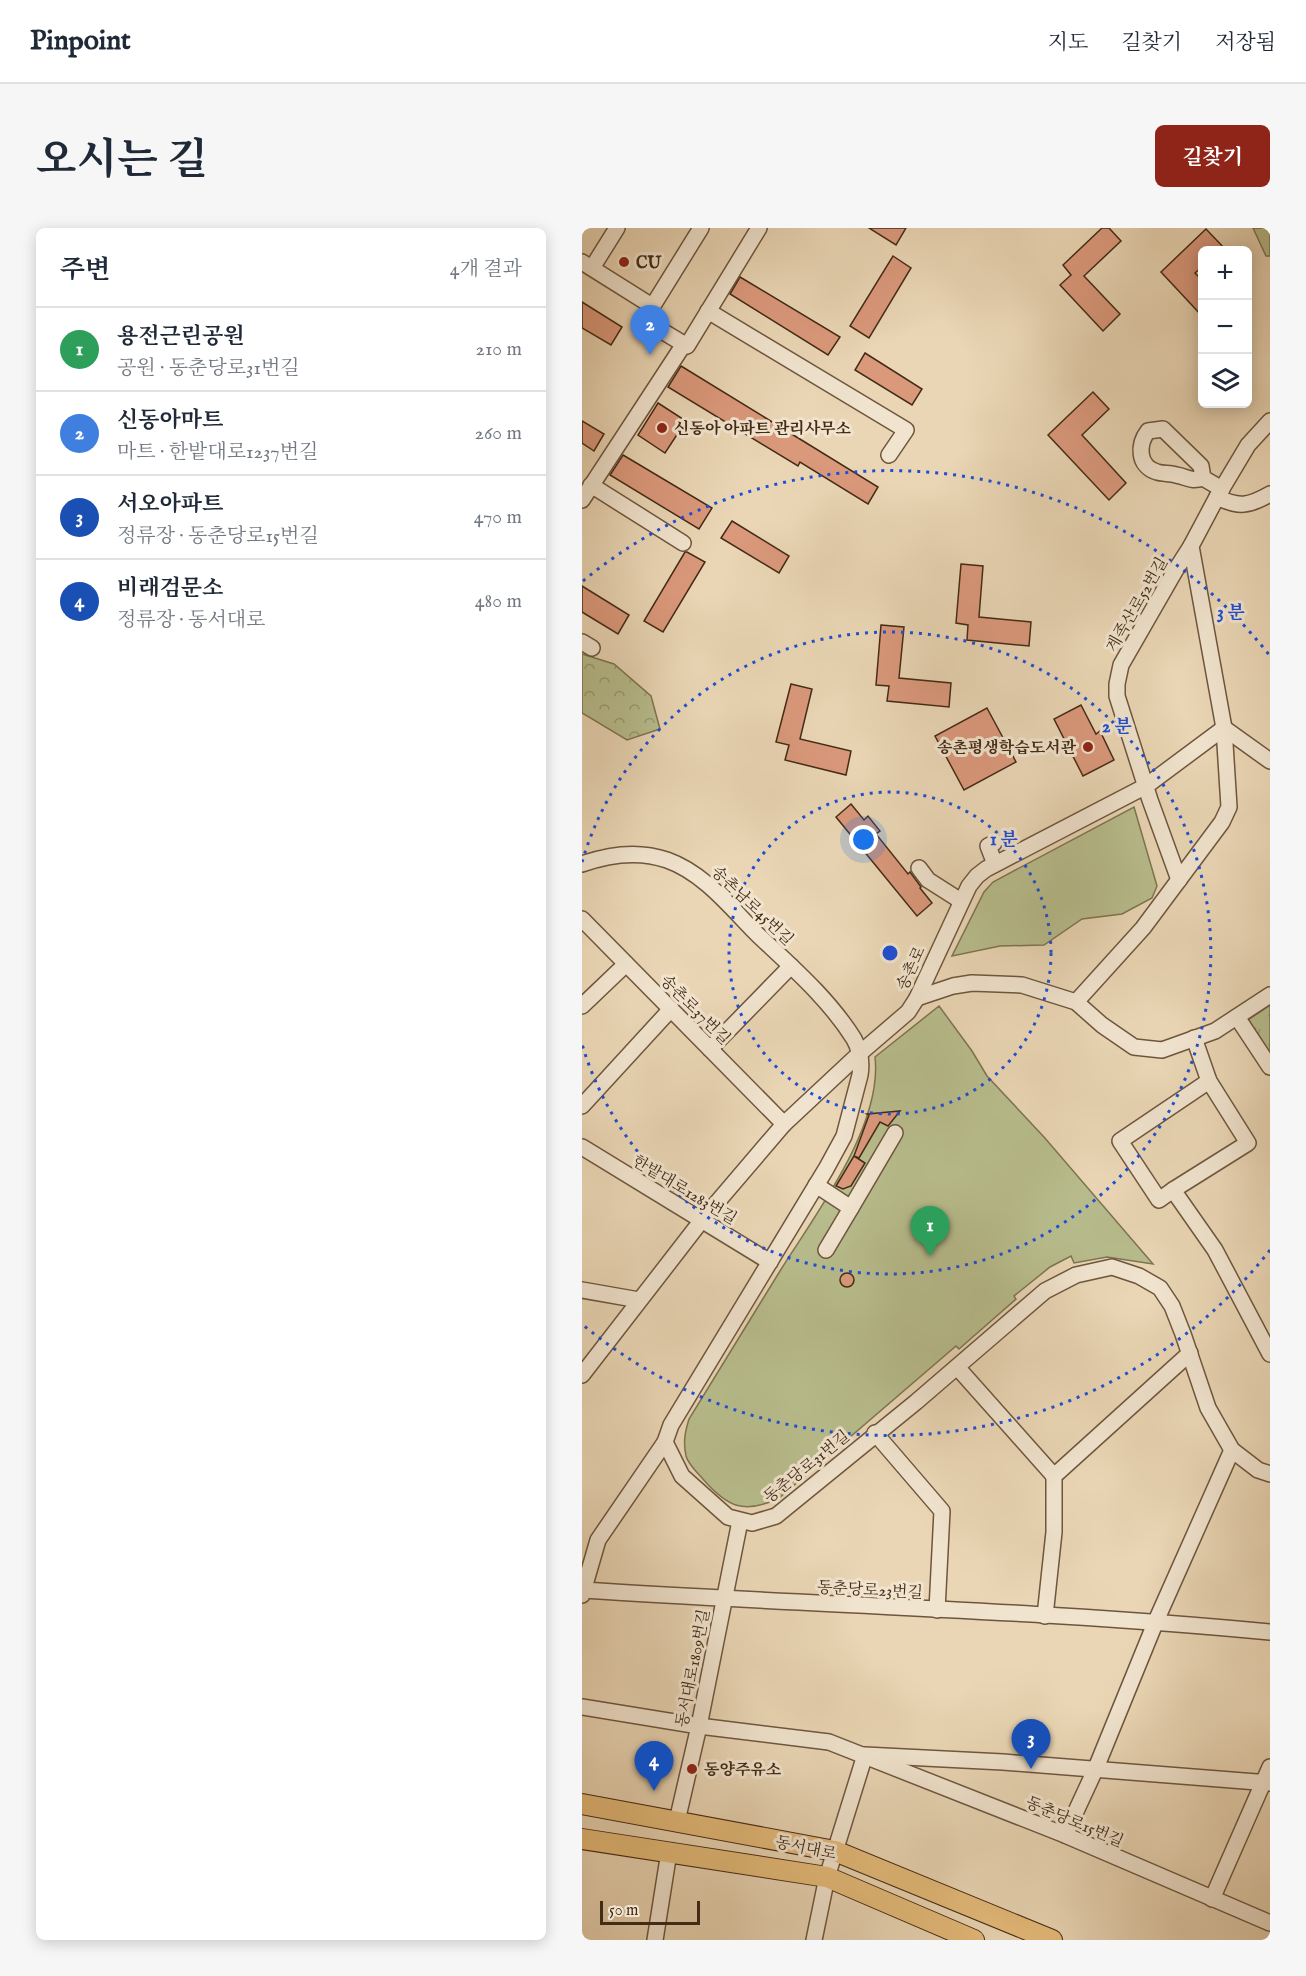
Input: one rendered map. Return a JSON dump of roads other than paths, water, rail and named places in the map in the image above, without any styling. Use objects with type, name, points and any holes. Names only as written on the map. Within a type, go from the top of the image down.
[{"type":"main road","name":"동서대로","points":[[582,1804],[835,1851],[1052,1940]]},
{"type":"main road","name":"동서대로","points":[[582,1839],[827,1877],[974,1940]]},
{"type":"street","points":[[616,228],[587,265],[652,306]]},
{"type":"street","points":[[701,228],[644,320],[687,346],[759,228]]},
{"type":"street","points":[[708,311],[906,430],[889,455]]},
{"type":"street","points":[[582,500],[684,344]]},
{"type":"street","name":"계족산로52번길","points":[[1179,880],[1117,696],[1117,684],[1121,665],[1191,546],[1219,493],[1248,445],[1270,421]]},
{"type":"street","points":[[1203,478],[1232,504],[1246,504],[1270,494]]},
{"type":"street","points":[[591,485],[683,543]]},
{"type":"street","name":"계족산로52번길","points":[[1076,1002],[1143,928],[1222,822],[1229,807],[1224,728],[1191,546]]},
{"type":"street","points":[[1224,728],[1270,760]]},
{"type":"street","name":"송촌로","points":[[582,1375],[702,1220],[784,1124],[908,1012],[917,998],[961,901],[977,876],[995,864],[1146,786],[1224,728]]},
{"type":"street","points":[[994,843],[988,846],[995,864]]},
{"type":"street","name":"송촌남로45번길","points":[[582,864],[603,856],[635,853],[668,860],[700,878],[828,1003],[855,1041],[859,1054]]},
{"type":"street","points":[[919,868],[928,879],[961,901]]},
{"type":"street","name":"송촌로37번길","points":[[582,919],[784,1124]]},
{"type":"street","points":[[582,1006],[626,964]]},
{"type":"street","points":[[710,1049],[791,966]]},
{"type":"street","points":[[917,998],[953,986],[990,982],[1022,985],[1076,1002],[1102,1025],[1134,1047],[1162,1050],[1215,1031],[1270,995]]},
{"type":"street","points":[[582,1106],[671,1009]]},
{"type":"street","points":[[1237,1017],[1270,1067]]},
{"type":"street","points":[[1194,1038],[1209,1081],[1248,1143],[1159,1200],[1120,1141],[1209,1081]]},
{"type":"street","points":[[582,1595],[598,1540],[664,1442],[671,1425],[844,1136],[860,1075],[859,1054]]},
{"type":"street","points":[[826,1250],[895,1133]]},
{"type":"street","name":"한밭대로1283번길","points":[[582,1147],[770,1262]]},
{"type":"street","points":[[816,1185],[851,1208]]},
{"type":"street","points":[[1173,1190],[1215,1250],[1270,1354]]},
{"type":"street","name":"동춘당로31번길","points":[[740,1521],[752,1523],[776,1516],[957,1367],[1045,1291],[1076,1275],[1112,1267],[1139,1276],[1160,1288],[1172,1306],[1208,1408],[1232,1450],[1258,1470],[1270,1474]]},
{"type":"street","points":[[582,1290],[639,1300]]},
{"type":"street","points":[[1054,1476],[1190,1353]]},
{"type":"street","points":[[957,1367],[1054,1476],[1054,1532],[1045,1616]]},
{"type":"street","points":[[875,1433],[942,1511],[937,1610]]},
{"type":"street","points":[[664,1442],[682,1476],[728,1517],[740,1521]]},
{"type":"street","points":[[1065,1835],[1232,1450]]},
{"type":"street","name":"동서대로1809번길","points":[[677,1821],[699,1726],[740,1521]]},
{"type":"street","name":"동춘당로23번길","points":[[582,1590],[1156,1621],[1270,1632]]},
{"type":"street","name":"동춘당로15번길","points":[[582,1707],[699,1726],[830,1742],[1065,1835],[1270,1923]]},
{"type":"street","points":[[814,1940],[827,1877],[865,1755]]},
{"type":"street","name":"동춘당로15번길","points":[[865,1755],[1096,1768],[1267,1782]]},
{"type":"street","points":[[1212,1899],[1267,1782],[1270,1767]]},
{"type":"street","points":[[655,1940],[669,1852]]},
{"type":"place","name":"CU","points":[[624,262]]},
{"type":"place","name":"신동아마트","points":[[650,355]]},
{"type":"place","name":"신동아 아파트 관리사무소","points":[[662,428]]},
{"type":"place","name":"송촌평생학습도서관","points":[[1088,747]]},
{"type":"place","name":"용전근린공원","points":[[930,1256]]},
{"type":"place","name":"동양주유소","points":[[692,1769]]},
{"type":"place","name":"서오아파트","points":[[1031,1769]]},
{"type":"place","name":"비래검문소","points":[[654,1791]]}]
